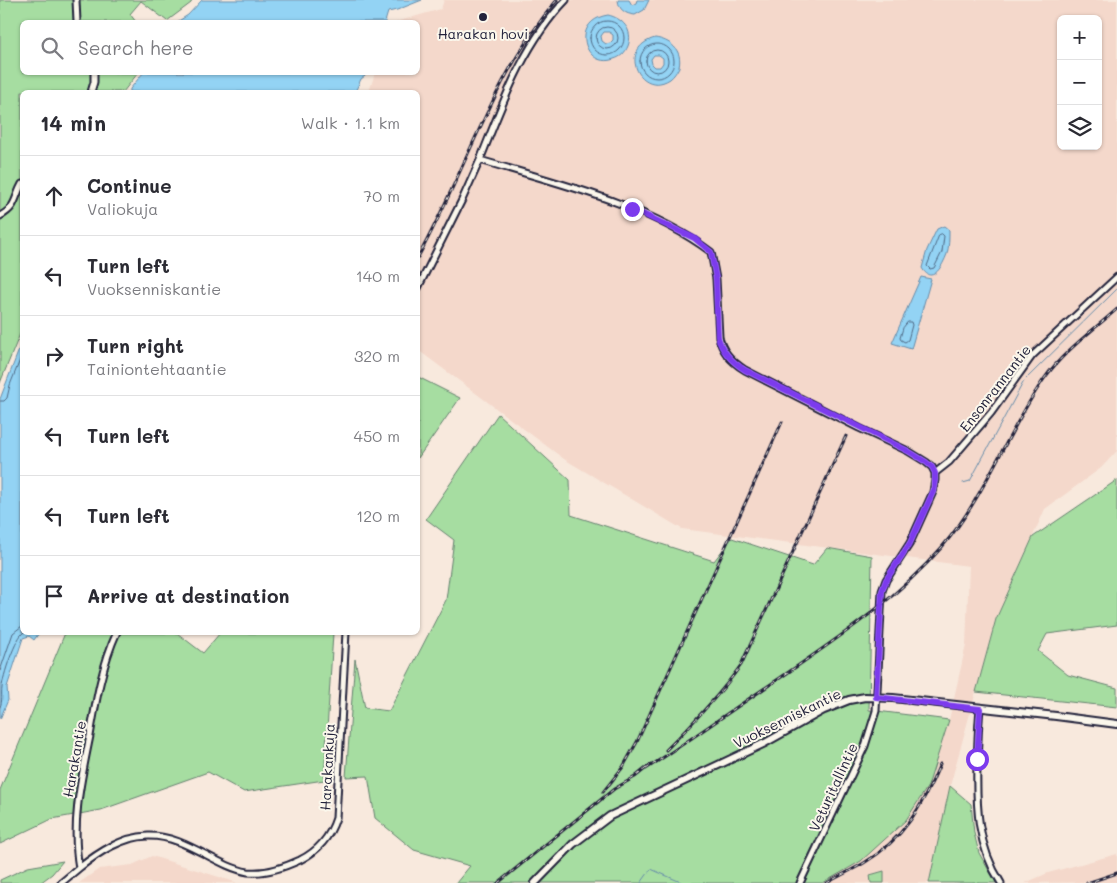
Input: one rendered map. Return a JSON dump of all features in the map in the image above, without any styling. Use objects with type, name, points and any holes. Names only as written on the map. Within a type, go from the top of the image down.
[{"type":"street","points":[[76,0],[76,20]]},
{"type":"street","points":[[420,284],[462,200],[507,92],[538,34],[566,0]]},
{"type":"street","points":[[92,90],[94,75]]},
{"type":"street","points":[[480,160],[597,196],[632,209],[694,238],[711,252],[716,279],[718,337],[721,346],[734,363],[859,428],[908,451],[926,462],[935,473]]},
{"type":"street","points":[[0,216],[15,204],[20,190]]},
{"type":"street","name":"Ensonrannantie","points":[[935,473],[949,462],[991,413],[1032,356],[1117,277]]},
{"type":"street","name":"Veturitallintie","points":[[800,883],[865,746],[876,711],[882,591],[886,580],[910,543],[933,492],[935,473]]},
{"type":"street","name":"Harakantie","points":[[79,868],[76,843],[76,817],[80,785],[96,702],[105,665],[116,635]]},
{"type":"street","name":"Harakankuja","points":[[79,868],[108,847],[134,838],[148,836],[162,837],[180,843],[241,870],[250,872],[265,871],[292,864],[317,848],[326,840],[336,818],[346,635]]},
{"type":"street","name":"Vuoksenniskantie","points":[[535,883],[573,844],[610,816],[765,743],[838,704],[864,697],[876,697],[1117,724]]},
{"type":"street","points":[[980,709],[976,792],[979,830],[990,863],[1001,883]]},
{"type":"street","points":[[61,883],[79,868]]},
{"type":"shaded area","points":[[444,0],[1117,0],[1117,451],[1101,468],[1045,509],[996,619],[950,786],[929,883],[884,883],[884,871],[870,875],[871,883],[823,883],[861,861],[928,786],[949,720],[966,645],[969,566],[682,529],[564,459],[420,351],[420,90],[370,90],[374,75],[420,75],[420,20],[403,20],[441,9]]},
{"type":"shaded area","points":[[1117,854],[1117,882],[1025,883],[1048,873]]},
{"type":"shaded area","points":[[152,856],[236,883],[79,883],[99,869],[132,865]]},
{"type":"green space","points":[[0,0],[192,0],[191,3],[168,20],[166,20],[141,1],[130,14],[134,20],[20,20],[20,75],[136,75],[125,90],[20,90],[20,334],[0,383]]},
{"type":"green space","points":[[420,378],[460,398],[420,455]]},
{"type":"green space","points":[[498,414],[570,480],[571,515],[714,561],[732,538],[813,565],[827,548],[872,556],[869,710],[949,720],[928,786],[906,820],[861,861],[823,883],[456,883],[470,866],[414,850],[375,818],[368,776],[346,777],[355,659],[365,708],[389,711],[446,600],[454,540],[426,519]]},
{"type":"green space","points":[[1117,480],[1117,625],[1047,634],[1038,651],[1068,675],[1117,688],[1117,707],[976,692],[996,619],[1033,537]]},
{"type":"green space","points":[[64,635],[180,635],[203,653],[218,635],[333,635],[324,780],[244,792],[208,772],[101,810],[52,819],[0,844],[0,790]]},
{"type":"green space","points":[[950,786],[971,804],[974,833],[979,853],[996,883],[929,883]]},
{"type":"green space","points":[[63,861],[52,874],[40,883],[0,883],[0,880],[28,867]]},
{"type":"green space","points":[[884,871],[884,883],[871,883],[870,875]]},
{"type":"water","points":[[202,0],[422,0],[388,12],[386,20],[180,20],[188,15]]},
{"type":"water","points":[[618,0],[629,0],[632,5],[637,0],[649,0],[644,10],[635,15],[623,11]]},
{"type":"water","points":[[608,15],[618,19],[626,26],[629,40],[627,48],[621,56],[604,61],[595,58],[589,51],[585,34],[588,26],[596,19]],"holes":[[[604,32],[609,32],[613,35],[613,40],[606,44],[602,41],[601,36]]]},
{"type":"water","points":[[655,38],[666,41],[674,47],[680,61],[679,67],[670,79],[659,83],[650,82],[642,77],[637,70],[635,61],[637,52],[643,44]],"holes":[[[654,55],[659,55],[663,58],[663,63],[660,67],[655,67],[651,59]]]},
{"type":"water","points":[[141,75],[365,75],[361,79],[356,90],[130,89]]},
{"type":"water","points":[[944,226],[949,230],[947,254],[937,272],[930,275],[922,268],[927,250],[937,229]]},
{"type":"water","points":[[921,277],[931,279],[911,349],[892,343]]},
{"type":"water","points":[[20,347],[20,635],[38,635],[34,640],[29,636],[23,638],[7,687],[8,700],[0,719],[0,399]]},
{"type":"waterway","points":[[963,483],[970,481],[1024,381],[1117,289]]},
{"type":"waterway","points":[[641,883],[651,869],[683,883]]},
{"type":"railway","points":[[420,253],[451,192],[497,92],[535,29],[557,0]]},
{"type":"railway","points":[[646,769],[842,635],[864,619],[924,567],[957,528],[971,507],[1018,421],[1044,379],[1069,351],[1117,309]]},
{"type":"railway","points":[[603,792],[623,767],[637,742],[782,422]]},
{"type":"railway","points":[[666,750],[724,688],[741,665],[846,436]]},
{"type":"railway","points":[[827,883],[878,854],[901,832],[919,807],[940,764]]},
{"type":"railway","points":[[498,883],[614,789],[635,777],[650,765]]},
{"type":"railway","points":[[1087,883],[1117,873]]},
{"type":"place","name":"Harakan hovi","points":[[483,17]]},
{"type":"route","points":[[632,209],[694,238],[711,252],[716,279],[718,337],[721,346],[734,363],[859,428],[908,451],[932,467],[935,473],[933,492],[910,543],[886,580],[882,591],[876,697],[980,709],[977,759]]}]
